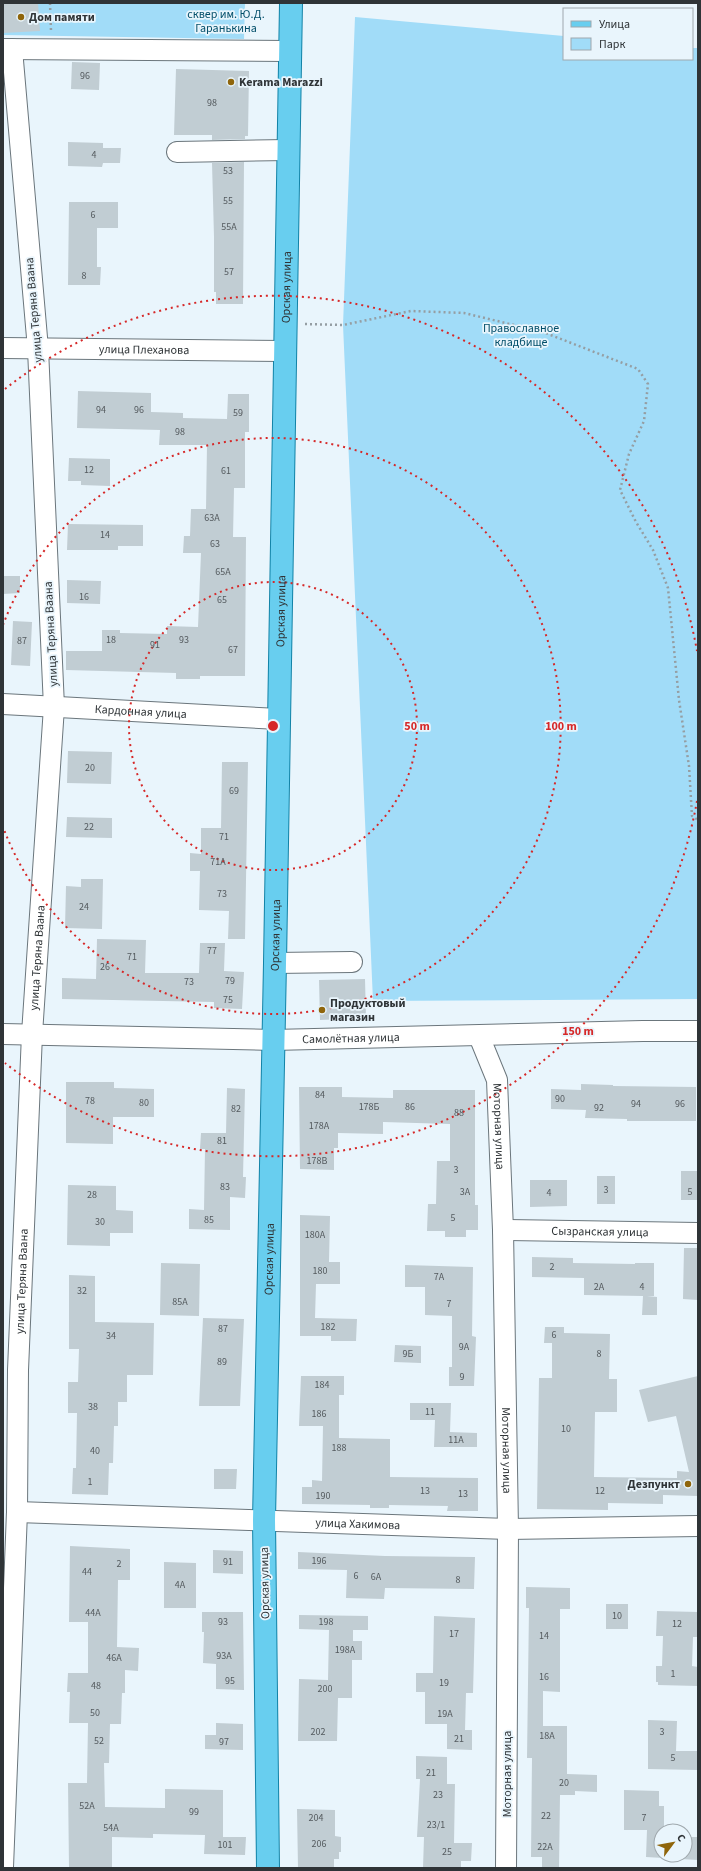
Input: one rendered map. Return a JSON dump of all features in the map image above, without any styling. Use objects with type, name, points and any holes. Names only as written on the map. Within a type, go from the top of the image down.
[{"type":"main road","name":"Орская улица","points":[[268,1868],[264,1520],[275,963],[287,150],[291,3]]},
{"type":"street","points":[[8,49],[289,51]]},
{"type":"street","name":"улица Теряна Ваана","points":[[3,1867],[17,1512],[11,1369],[54,707],[38,349],[8,49]]},
{"type":"street","points":[[178,152],[287,150]]},
{"type":"street","name":"улица Плеханова","points":[[3,348],[284,351]]},
{"type":"street","name":"Кардонная улица","points":[[3,704],[279,719]]},
{"type":"street","points":[[275,963],[352,962]]},
{"type":"street","name":"Самолётная улица","points":[[3,1034],[273,1040],[643,1031],[698,1032]]},
{"type":"street","name":"Моторная улица","points":[[479,1036],[497,1080],[503,1230],[508,1529],[506,1868]]},
{"type":"street","name":"Сызранская улица","points":[[503,1230],[698,1233]]},
{"type":"street","name":"улица Хакимова","points":[[17,1512],[508,1529],[698,1526]]},
{"type":"path","points":[[51,3],[51,49]]},
{"type":"path","points":[[285,324],[343,325],[411,311],[464,313],[543,332],[638,369],[648,384],[644,421],[629,454],[620,490],[636,522],[653,550],[668,588],[679,700],[689,766],[692,816],[698,820]]},
{"type":"green space","name":"сквер им. Ю.Д. Гаранькина","points":[[3,3],[245,3],[244,39],[3,35]]},
{"type":"green space","name":"Православное кладбище","points":[[355,17],[563,36],[563,60],[693,60],[693,48],[698,48],[698,999],[373,1001],[343,325]]},
{"type":"building","name":"Дом памяти","points":[[3,3],[38,3],[40,31],[3,33]]},
{"type":"building","points":[[72,62],[100,63],[99,90],[71,89]]},
{"type":"building","points":[[176,69],[249,71],[248,136],[245,136],[245,139],[212,140],[212,135],[174,135]]},
{"type":"building","points":[[68,142],[103,143],[103,148],[121,148],[120,163],[103,163],[102,167],[68,166]]},
{"type":"building","points":[[244,162],[243,304],[216,304],[216,292],[214,292],[212,163]]},
{"type":"building","points":[[69,202],[118,202],[118,228],[97,228],[97,267],[101,267],[100,285],[68,285]]},
{"type":"building","points":[[78,391],[151,393],[151,412],[183,413],[183,418],[227,419],[228,394],[249,394],[249,432],[245,432],[245,488],[234,488],[233,537],[246,537],[245,676],[200,676],[200,679],[176,679],[176,673],[66,670],[66,651],[102,651],[102,630],[120,630],[120,633],[167,634],[167,626],[198,627],[201,553],[183,553],[184,536],[190,536],[191,509],[206,509],[207,445],[159,445],[160,430],[77,428]]},
{"type":"building","points":[[69,458],[110,459],[110,486],[81,485],[81,481],[68,481]]},
{"type":"building","points":[[68,524],[143,525],[143,546],[118,546],[118,550],[67,550]]},
{"type":"building","points":[[3,576],[20,576],[20,593],[3,594]]},
{"type":"building","points":[[67,580],[101,581],[100,604],[67,603]]},
{"type":"building","points":[[13,621],[32,622],[30,666],[11,665]]},
{"type":"building","points":[[68,751],[112,752],[111,784],[67,783]]},
{"type":"building","points":[[222,762],[248,762],[245,939],[228,939],[229,911],[199,910],[200,871],[190,871],[190,853],[201,854],[201,828],[221,828]]},
{"type":"building","points":[[67,817],[112,818],[112,838],[66,837]]},
{"type":"building","points":[[81,879],[103,879],[102,929],[65,928],[66,886],[81,887]]},
{"type":"building","points":[[97,939],[146,940],[145,973],[199,973],[200,943],[225,943],[224,971],[244,972],[242,1009],[214,1008],[214,1002],[62,999],[62,978],[96,979]]},
{"type":"building","points":[[365,979],[366,1018],[320,1020],[319,980]]},
{"type":"building","points":[[66,1082],[114,1082],[114,1088],[154,1089],[154,1117],[113,1117],[113,1144],[66,1143]]},
{"type":"building","points":[[581,1084],[696,1087],[696,1121],[627,1121],[627,1119],[585,1118],[586,1110],[551,1109],[551,1089],[581,1090]]},
{"type":"building","points":[[299,1087],[342,1087],[342,1097],[393,1098],[393,1090],[475,1090],[475,1205],[478,1205],[478,1230],[466,1230],[466,1237],[445,1237],[445,1231],[427,1231],[428,1204],[436,1204],[437,1161],[450,1161],[450,1124],[383,1122],[383,1134],[338,1133],[338,1148],[334,1148],[334,1170],[300,1169]]},
{"type":"building","points":[[227,1088],[245,1089],[243,1177],[246,1177],[245,1198],[230,1197],[230,1230],[189,1229],[189,1209],[204,1210],[205,1149],[200,1149],[201,1133],[226,1133]]},
{"type":"building","points":[[681,1171],[698,1171],[698,1200],[681,1200]]},
{"type":"building","points":[[597,1176],[615,1176],[615,1204],[597,1204]]},
{"type":"building","points":[[530,1180],[567,1180],[567,1206],[530,1207]]},
{"type":"building","points":[[68,1185],[116,1186],[116,1210],[133,1211],[133,1233],[110,1233],[110,1246],[67,1245]]},
{"type":"building","points":[[300,1215],[330,1216],[329,1262],[340,1262],[340,1284],[316,1284],[315,1318],[357,1319],[356,1341],[331,1341],[331,1336],[300,1336]]},
{"type":"building","points":[[684,1248],[698,1248],[698,1300],[683,1299]]},
{"type":"building","points":[[532,1257],[573,1258],[573,1263],[654,1263],[654,1296],[647,1296],[657,1297],[657,1315],[642,1315],[643,1296],[584,1295],[584,1278],[532,1277]]},
{"type":"building","points":[[161,1263],[200,1264],[199,1316],[160,1315]]},
{"type":"building","points":[[405,1265],[473,1267],[472,1336],[476,1337],[474,1386],[449,1386],[449,1367],[452,1367],[452,1316],[425,1315],[425,1287],[405,1287]]},
{"type":"building","points":[[69,1275],[95,1276],[95,1322],[154,1323],[153,1375],[127,1375],[127,1402],[118,1402],[118,1426],[114,1426],[113,1463],[109,1463],[108,1495],[72,1494],[73,1468],[76,1468],[77,1413],[68,1413],[68,1382],[78,1382],[79,1349],[69,1349]]},
{"type":"building","points":[[203,1318],[244,1319],[240,1406],[199,1406]]},
{"type":"building","points":[[545,1327],[564,1327],[564,1333],[610,1334],[609,1379],[617,1379],[617,1412],[595,1412],[594,1477],[677,1478],[677,1471],[689,1472],[676,1416],[648,1422],[639,1390],[698,1376],[698,1496],[663,1495],[663,1504],[608,1503],[608,1510],[537,1509],[539,1378],[552,1378],[552,1343],[544,1343]]},
{"type":"building","points":[[395,1345],[421,1346],[421,1363],[394,1362]]},
{"type":"building","points":[[301,1376],[344,1376],[344,1395],[339,1395],[339,1438],[390,1439],[390,1477],[478,1478],[478,1511],[447,1511],[448,1506],[389,1505],[389,1508],[370,1508],[370,1505],[302,1504],[302,1487],[312,1487],[312,1480],[322,1481],[323,1426],[299,1426]]},
{"type":"building","points":[[410,1403],[451,1403],[450,1432],[477,1433],[477,1447],[434,1447],[435,1420],[410,1420]]},
{"type":"building","points":[[214,1469],[237,1469],[236,1489],[214,1489]]},
{"type":"building","points":[[70,1546],[130,1549],[130,1580],[118,1580],[117,1647],[139,1648],[138,1671],[125,1670],[125,1693],[122,1693],[121,1724],[110,1724],[109,1763],[104,1763],[105,1807],[165,1808],[165,1789],[223,1790],[223,1837],[246,1837],[245,1855],[204,1854],[205,1835],[153,1834],[153,1838],[112,1837],[112,1868],[69,1868],[68,1783],[87,1783],[88,1723],[69,1723],[70,1692],[67,1692],[68,1673],[88,1673],[88,1622],[69,1622]]},
{"type":"building","points":[[213,1550],[243,1551],[243,1574],[213,1573]]},
{"type":"building","points":[[298,1552],[385,1556],[475,1557],[474,1589],[385,1588],[384,1599],[346,1598],[347,1570],[298,1569]]},
{"type":"building","points":[[164,1562],[196,1563],[196,1608],[164,1608]]},
{"type":"building","points":[[526,1587],[570,1588],[570,1609],[560,1609],[560,1692],[543,1691],[543,1726],[567,1726],[567,1774],[597,1775],[597,1792],[575,1791],[575,1795],[560,1795],[559,1868],[542,1868],[542,1857],[531,1857],[532,1758],[527,1758],[529,1608],[526,1608]]},
{"type":"building","points":[[606,1604],[628,1604],[628,1629],[606,1629]]},
{"type":"building","points":[[657,1611],[698,1612],[698,1637],[693,1637],[692,1666],[698,1667],[698,1686],[658,1685],[658,1682],[656,1682],[656,1666],[662,1666],[663,1636],[656,1636]]},
{"type":"building","points":[[202,1612],[243,1612],[244,1690],[216,1689],[216,1664],[203,1663],[204,1632],[202,1632]]},
{"type":"building","points":[[299,1615],[368,1616],[368,1630],[353,1630],[353,1641],[362,1641],[362,1660],[352,1660],[352,1698],[338,1698],[337,1741],[298,1741],[299,1679],[328,1680],[329,1630],[299,1629]]},
{"type":"building","points":[[434,1616],[475,1618],[473,1693],[466,1693],[465,1730],[472,1730],[472,1750],[447,1749],[447,1724],[425,1724],[425,1692],[416,1692],[416,1673],[433,1673]]},
{"type":"building","points":[[648,1720],[677,1721],[676,1751],[698,1751],[698,1770],[648,1769]]},
{"type":"building","points":[[216,1723],[243,1724],[243,1750],[205,1749],[205,1735],[216,1735]]},
{"type":"building","points":[[416,1756],[447,1757],[447,1784],[455,1784],[454,1843],[472,1843],[471,1861],[461,1861],[461,1868],[423,1868],[424,1837],[417,1837],[420,1779],[416,1779]]},
{"type":"building","points":[[624,1790],[659,1791],[659,1806],[664,1806],[664,1823],[653,1823],[653,1857],[646,1857],[647,1830],[624,1830]]},
{"type":"building","points":[[297,1809],[335,1810],[335,1836],[341,1837],[341,1852],[339,1852],[339,1859],[334,1859],[334,1868],[298,1868]]},
{"type":"building","points":[[693,1837],[698,1837],[698,1860],[693,1860]]},
{"type":"place","name":"Дом памяти","points":[[21,17]]},
{"type":"place","name":"Kerama Marazzi","points":[[231,82]]},
{"type":"place","name":"Продуктовый магазин","points":[[322,1010]]},
{"type":"place","name":"Дезпункт","points":[[688,1484]]}]
